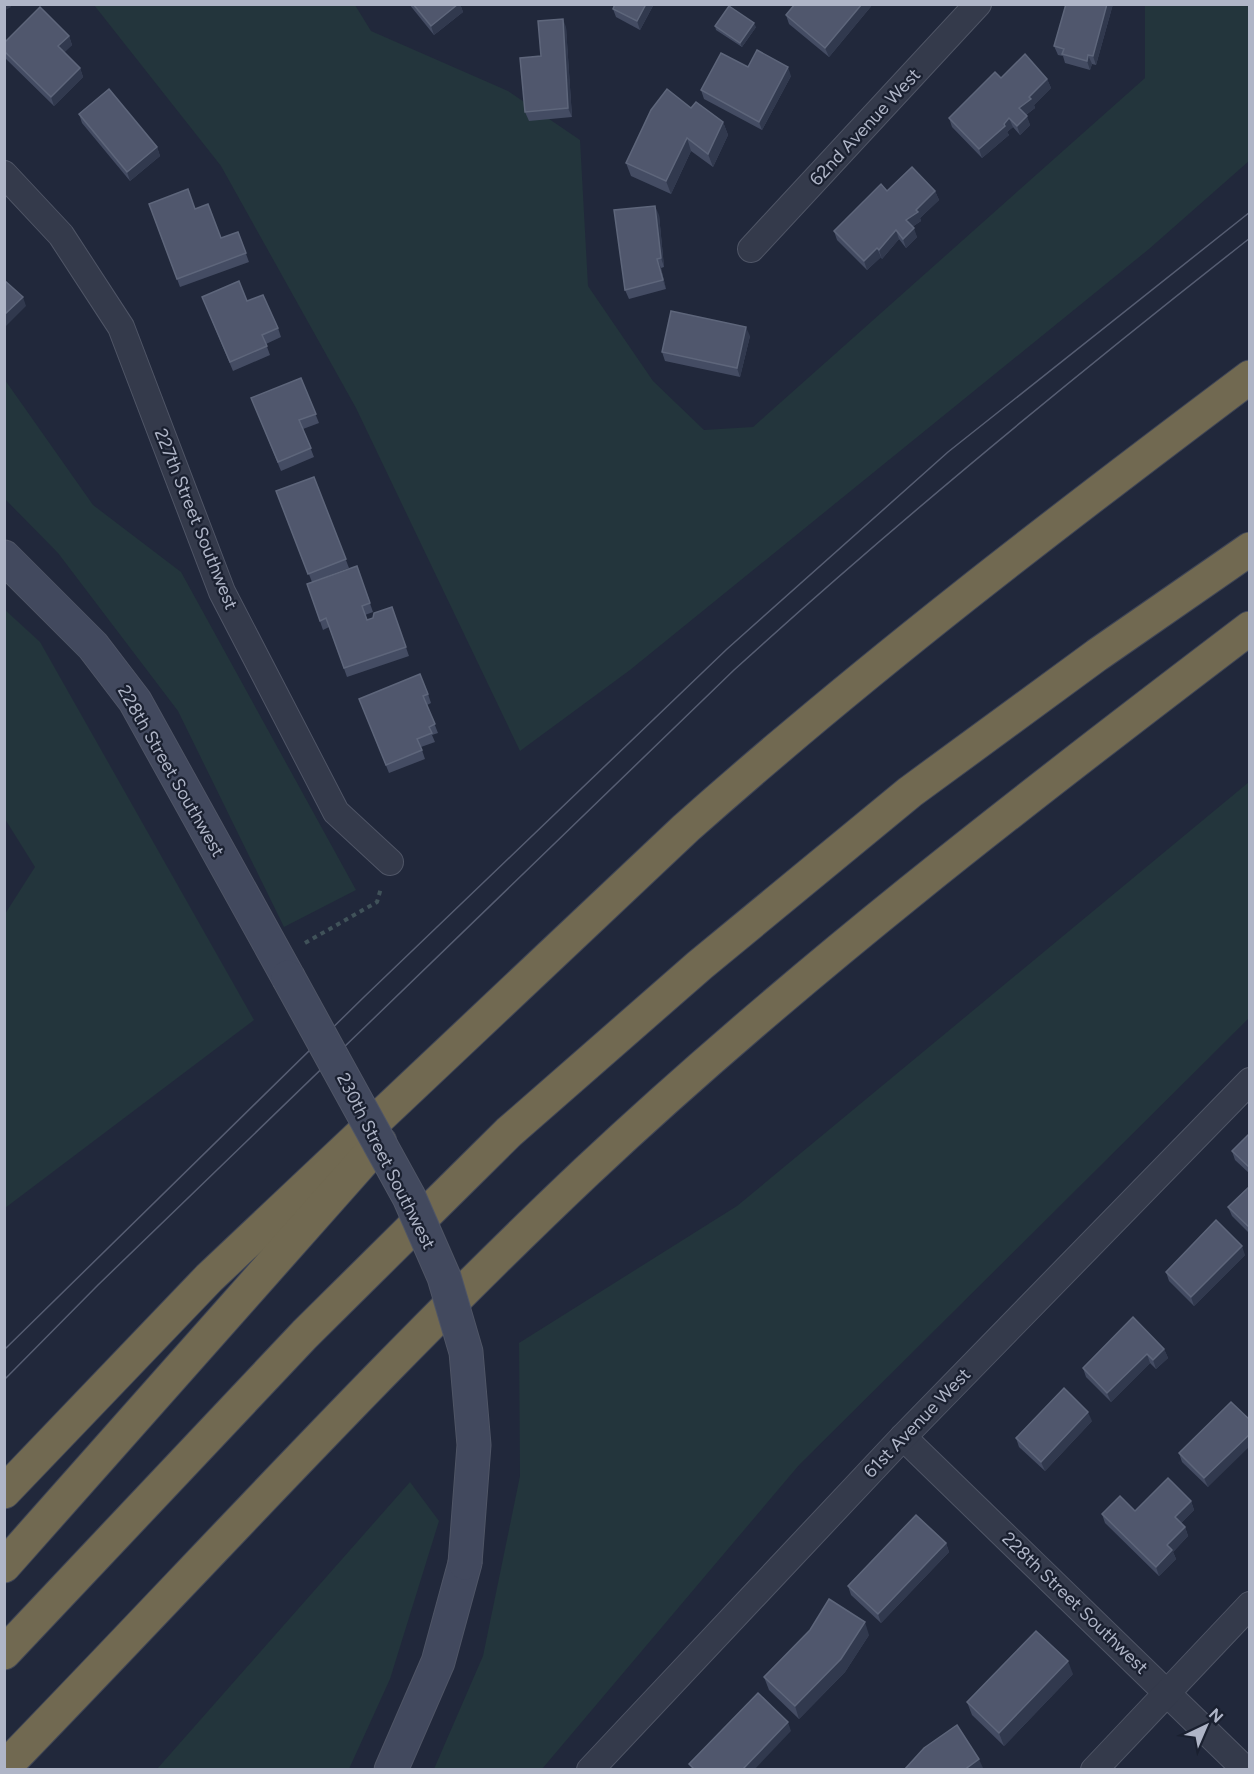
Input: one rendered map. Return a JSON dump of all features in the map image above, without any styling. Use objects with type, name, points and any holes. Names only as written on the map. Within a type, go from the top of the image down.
[{"type":"highway","points":[[4,1492],[209,1278],[537,966],[686,828],[783,743],[1012,557],[1250,377]]},
{"type":"highway","points":[[4,1653],[305,1334],[509,1132],[700,965],[910,792],[1097,655],[1250,549]]},
{"type":"highway","points":[[4,1768],[399,1357],[586,1173],[818,968],[1125,723],[1250,628]]},
{"type":"highway","points":[[4,1566],[130,1421],[537,966]]},
{"type":"street","name":"62nd Avenue West","points":[[751,249],[978,4]]},
{"type":"street","name":"227th Street Southwest","points":[[4,174],[61,235],[120,327],[222,592],[336,812],[390,862]]},
{"type":"street","name":"228th Street Southwest","points":[[4,557],[93,646],[135,701],[292,962]]},
{"type":"street","name":"230th Street Southwest","points":[[292,962],[409,1197],[444,1277],[466,1352],[474,1445],[465,1563],[438,1662],[391,1770]]},
{"type":"street","name":"61st Avenue West","points":[[590,1770],[903,1437],[1250,1081]]},
{"type":"street","name":"228th Street Southwest","points":[[903,1437],[1246,1770]]},
{"type":"street","points":[[1094,1770],[1250,1605]]},
{"type":"path","points":[[292,962],[377,902]]},
{"type":"shaded area","points":[[94,5],[355,5],[371,31],[508,91],[580,140],[588,286],[653,381],[704,430],[753,427],[1145,78],[1145,5],[1249,5],[1249,161],[1149,249],[630,670],[520,751],[356,408],[221,166]]},
{"type":"shaded area","points":[[5,380],[93,505],[181,572],[356,890],[284,927],[178,711],[58,553],[5,499]]},
{"type":"shaded area","points":[[4,609],[40,642],[254,1020],[5,1208],[5,914],[35,867],[5,819]]},
{"type":"shaded area","points":[[1249,782],[1249,1018],[799,1465],[542,1769],[434,1769],[483,1656],[520,1476],[519,1343],[737,1206]]},
{"type":"shaded area","points":[[410,1482],[439,1521],[390,1679],[349,1769],[157,1769]]},
{"type":"building","points":[[413,4],[458,4],[431,26]]},
{"type":"building","points":[[615,4],[646,4],[637,21],[613,9]]},
{"type":"building","points":[[795,4],[862,4],[825,48],[786,15]]},
{"type":"building","points":[[1066,4],[1107,4],[1093,56],[1088,55],[1087,61],[1062,54],[1064,49],[1054,46]]},
{"type":"building","points":[[729,6],[754,23],[740,43],[715,26]]},
{"type":"building","points":[[40,7],[69,36],[58,46],[80,68],[51,97],[4,51],[4,43]]},
{"type":"building","points":[[563,19],[568,108],[525,112],[520,58],[541,56],[538,21]]},
{"type":"building","points":[[757,50],[788,67],[759,122],[701,90],[721,53],[748,67]]},
{"type":"building","points":[[1025,54],[1047,79],[1029,97],[1031,99],[1019,108],[1027,116],[1017,126],[1009,118],[1005,126],[979,149],[949,118],[995,72],[1001,78]]},
{"type":"building","points":[[109,89],[157,147],[127,172],[79,114]]},
{"type":"building","points":[[667,89],[691,108],[696,102],[723,122],[708,154],[687,138],[666,181],[626,163],[651,110]]},
{"type":"building","points":[[912,167],[935,191],[916,210],[918,212],[906,220],[914,228],[903,239],[896,230],[879,250],[877,248],[864,261],[834,231],[881,184],[887,191]]},
{"type":"building","points":[[188,189],[195,209],[208,204],[221,238],[238,232],[246,253],[177,279],[149,204]]},
{"type":"building","points":[[655,206],[661,258],[657,259],[663,280],[625,290],[614,210]]},
{"type":"building","points":[[4,280],[23,297],[4,315]]},
{"type":"building","points":[[239,281],[247,301],[263,295],[278,328],[262,335],[267,346],[230,362],[202,297]]},
{"type":"building","points":[[671,311],[746,327],[737,368],[662,352]]},
{"type":"building","points":[[301,378],[316,414],[299,420],[311,448],[278,462],[251,398]]},
{"type":"building","points":[[314,477],[346,559],[308,574],[276,491]]},
{"type":"building","points":[[357,566],[370,603],[362,606],[367,620],[373,618],[374,613],[392,607],[406,647],[344,668],[326,618],[320,621],[307,584]]},
{"type":"building","points":[[420,674],[428,694],[423,696],[435,724],[429,727],[432,733],[417,739],[422,750],[386,765],[359,699]]},
{"type":"building","points":[[1250,1133],[1250,1168],[1232,1151]]},
{"type":"building","points":[[1250,1186],[1250,1228],[1228,1207]]},
{"type":"building","points":[[1216,1220],[1242,1246],[1191,1297],[1166,1272]]},
{"type":"building","points":[[1133,1317],[1164,1349],[1153,1360],[1147,1354],[1107,1393],[1083,1368]]},
{"type":"building","points":[[1064,1388],[1088,1412],[1041,1462],[1016,1438]]},
{"type":"building","points":[[1231,1402],[1250,1420],[1250,1434],[1204,1478],[1179,1453]]},
{"type":"building","points":[[1168,1478],[1191,1501],[1175,1517],[1185,1527],[1167,1545],[1172,1550],[1156,1567],[1102,1514],[1120,1496],[1135,1511]]},
{"type":"building","points":[[916,1515],[946,1543],[878,1614],[848,1586]]},
{"type":"building","points":[[829,1599],[865,1622],[841,1659],[795,1706],[764,1677],[810,1630]]},
{"type":"building","points":[[1036,1631],[1068,1661],[999,1733],[967,1702]]},
{"type":"building","points":[[758,1693],[788,1722],[742,1770],[695,1770],[689,1764]]},
{"type":"building","points":[[957,1725],[979,1759],[964,1770],[904,1770],[924,1748]]},
{"type":"tram line","points":[[4,1350],[364,997],[727,649],[948,452],[1250,212]]},
{"type":"tram line","points":[[4,1380],[98,1285],[734,670],[860,558],[988,450],[1250,238]]}]
